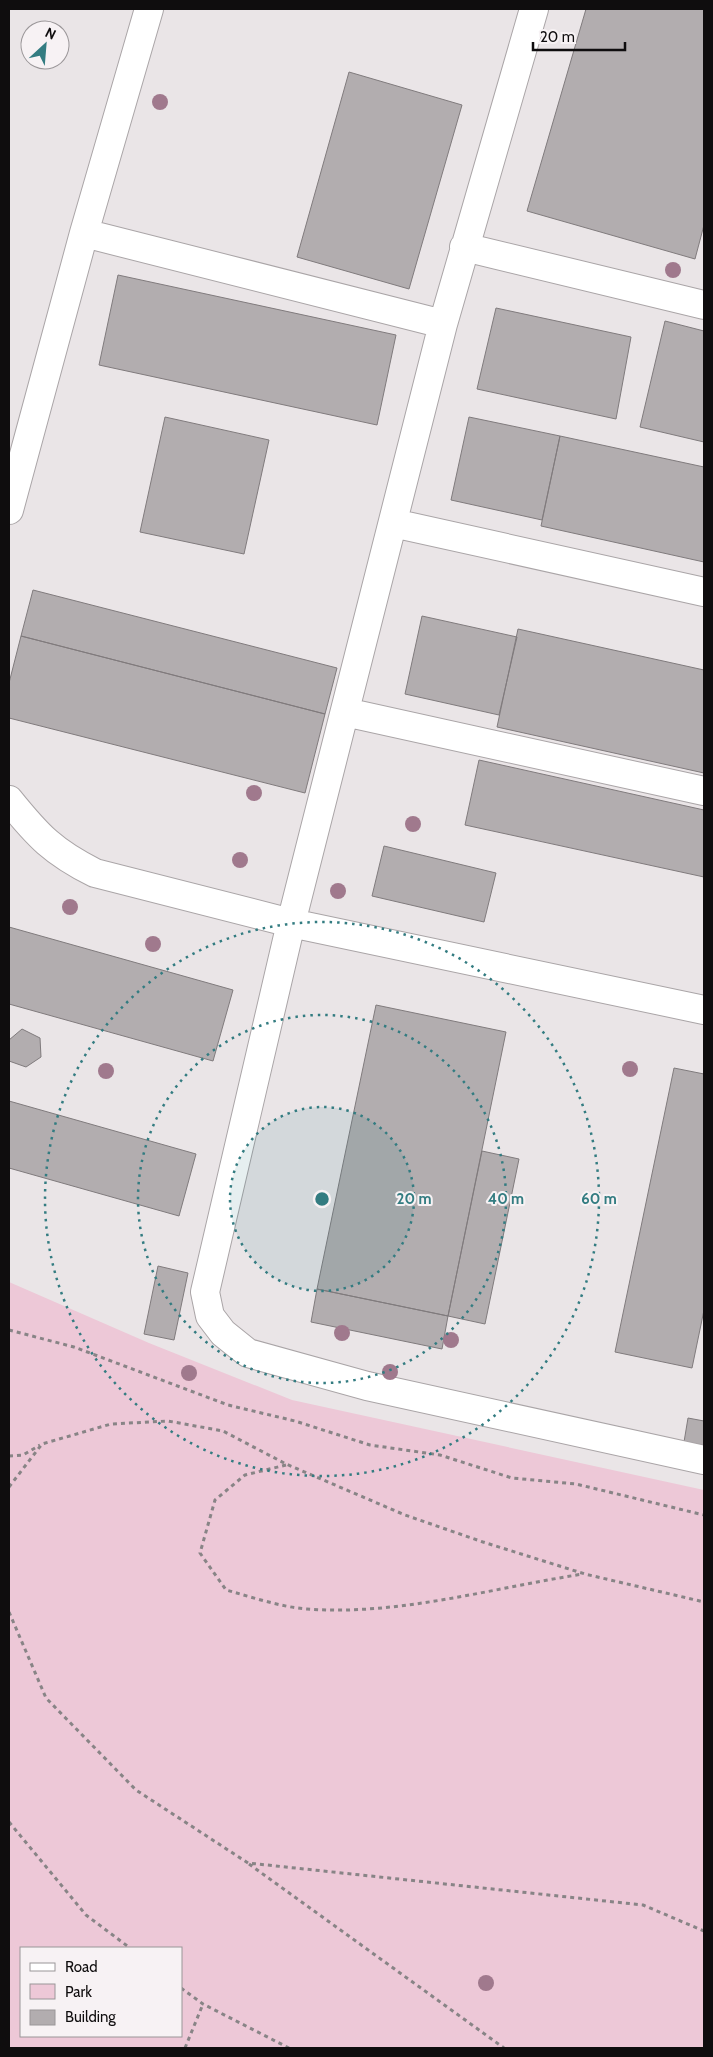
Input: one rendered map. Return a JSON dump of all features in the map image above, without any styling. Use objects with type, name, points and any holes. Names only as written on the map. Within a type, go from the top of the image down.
[{"type":"lane","points":[[9,510],[84,233],[150,9]]},
{"type":"lane","points":[[534,9],[443,324],[291,923],[205,1292],[210,1316],[223,1333],[248,1353],[367,1386],[704,1460]]},
{"type":"lane","points":[[84,233],[443,324]]},
{"type":"lane","points":[[464,247],[704,305]]},
{"type":"lane","points":[[393,523],[704,592]]},
{"type":"lane","points":[[345,712],[704,790]]},
{"type":"lane","points":[[9,800],[35,833],[50,846],[65,858],[95,873],[291,923],[704,1010]]},
{"type":"path","points":[[9,1330],[74,1347],[228,1405],[295,1421],[370,1445],[440,1455],[512,1478],[576,1484],[704,1515]]},
{"type":"path","points":[[9,1456],[23,1455],[42,1444],[111,1424],[168,1421],[223,1431],[286,1464],[405,1515],[585,1574],[704,1602]]},
{"type":"path","points":[[9,1487],[42,1444]]},
{"type":"path","points":[[286,1464],[244,1475],[215,1500],[200,1553],[226,1590],[306,1609],[401,1608],[513,1585],[585,1574]]},
{"type":"path","points":[[9,1612],[46,1698],[136,1790],[248,1863],[504,2048]]},
{"type":"path","points":[[9,1822],[86,1915],[129,1947]]},
{"type":"path","points":[[248,1863],[643,1905],[704,1931]]},
{"type":"path","points":[[182,1989],[203,2004],[289,2048]]},
{"type":"path","points":[[185,2048],[203,2004]]},
{"type":"green space","points":[[9,1282],[149,1343],[292,1400],[704,1490],[704,2048],[9,2048]]},
{"type":"building","points":[[586,9],[704,9],[704,225],[695,259],[527,211]]},
{"type":"building","points":[[349,72],[462,105],[409,289],[297,257]]},
{"type":"building","points":[[118,275],[396,335],[377,425],[99,365]]},
{"type":"building","points":[[496,308],[631,337],[616,419],[477,389]]},
{"type":"building","points":[[665,321],[704,331],[704,442],[640,427]]},
{"type":"building","points":[[165,417],[269,440],[244,554],[140,532]]},
{"type":"building","points":[[469,417],[560,436],[542,520],[451,500]]},
{"type":"building","points":[[560,436],[704,467],[704,562],[541,526]]},
{"type":"building","points":[[33,590],[337,668],[325,714],[21,636]]},
{"type":"building","points":[[422,616],[517,637],[499,715],[405,694]]},
{"type":"building","points":[[518,629],[704,670],[704,773],[497,727]]},
{"type":"building","points":[[21,636],[325,714],[305,793],[9,718],[9,683]]},
{"type":"building","points":[[479,760],[704,810],[704,877],[465,825]]},
{"type":"building","points":[[384,846],[496,873],[484,922],[372,896]]},
{"type":"building","points":[[9,927],[233,990],[213,1061],[9,1004]]},
{"type":"building","points":[[376,1005],[506,1032],[448,1316],[317,1289]]},
{"type":"building","points":[[22,1029],[40,1038],[41,1057],[26,1067],[9,1061],[9,1040]]},
{"type":"building","points":[[674,1068],[704,1074],[704,1310],[692,1368],[615,1352]]},
{"type":"building","points":[[9,1101],[196,1154],[179,1216],[9,1168]]},
{"type":"building","points":[[482,1151],[519,1159],[485,1324],[448,1316]]},
{"type":"building","points":[[158,1266],[188,1273],[174,1340],[144,1334]]},
{"type":"building","points":[[317,1289],[448,1316],[442,1349],[311,1322]]},
{"type":"building","points":[[688,1418],[704,1421],[704,1446],[684,1442]]}]
